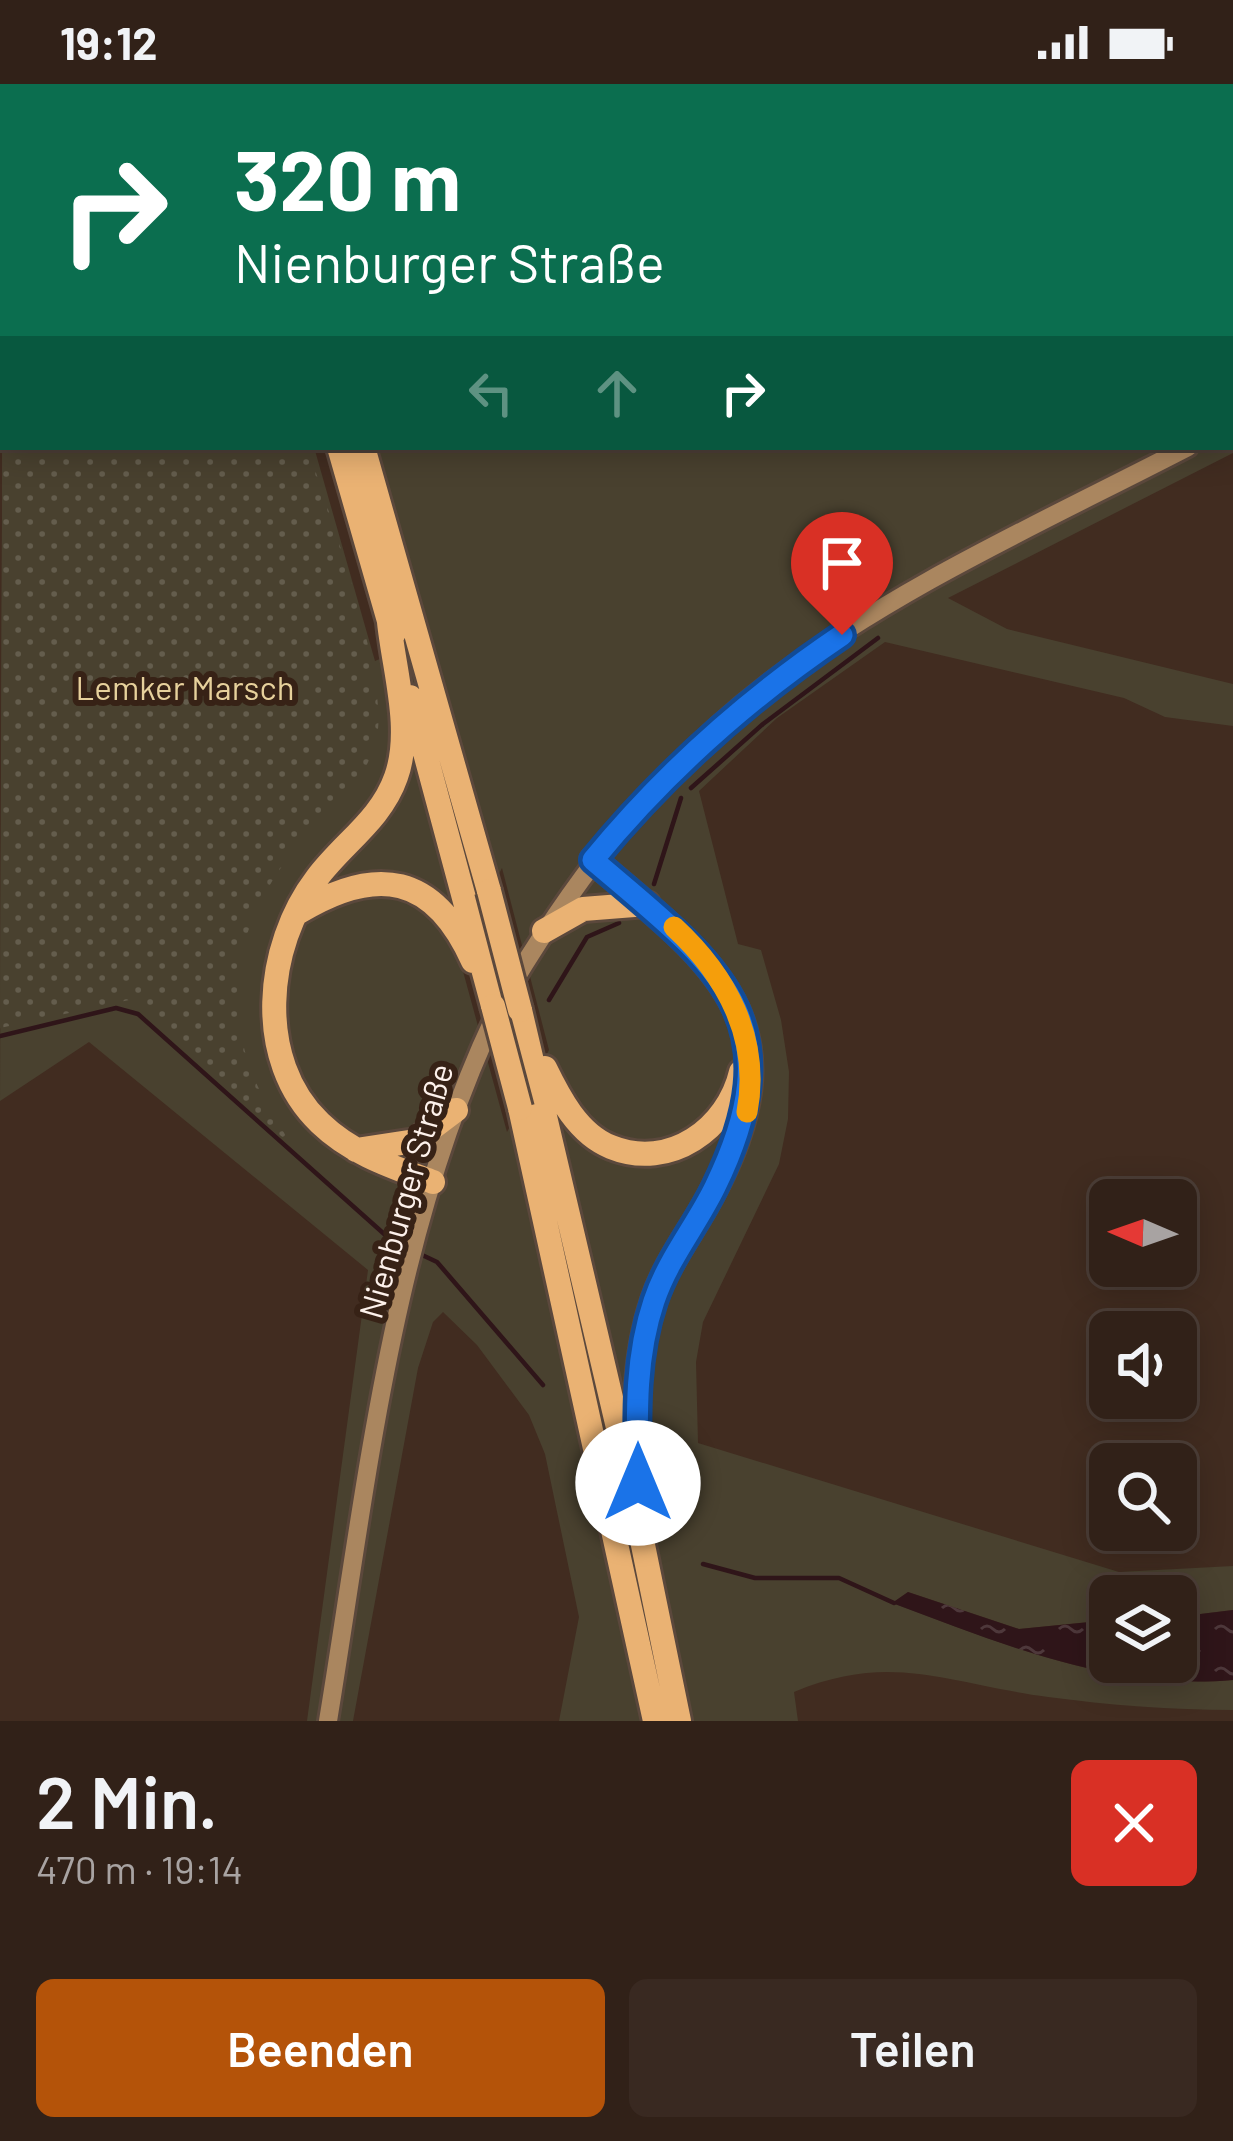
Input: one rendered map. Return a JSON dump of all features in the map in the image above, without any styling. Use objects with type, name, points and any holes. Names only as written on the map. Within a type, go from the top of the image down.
[{"type":"highway","points":[[340,450],[389,622],[489,891],[539,1070],[638,1520],[666,1718]]},
{"type":"highway","points":[[364,450],[468,932],[520,1108],[666,1718]]},
{"type":"highway","points":[[409,671],[396,776],[383,803],[316,878],[280,951],[272,997],[290,1078],[317,1121],[353,1150],[434,1182]]},
{"type":"highway","points":[[593,860],[717,971],[735,1005],[752,1084],[739,1138],[667,1269],[646,1328],[638,1390],[638,1520]]},
{"type":"highway","points":[[297,913],[347,887],[396,883],[437,906],[468,932]]},
{"type":"highway","points":[[544,931],[583,909],[647,904]]},
{"type":"highway","points":[[539,1070],[590,1134],[610,1147],[665,1151],[705,1134],[722,1116],[736,1095],[746,1046]]},
{"type":"highway","points":[[353,1150],[416,1141],[456,1110]]},
{"type":"street","name":"Nienburger Straße","points":[[328,1721],[378,1418],[434,1182],[456,1110],[504,998],[544,931],[593,860],[666,776],[769,683],[928,582],[1182,450]]},
{"type":"green space","points":[[2,450],[315,450],[375,661],[425,640],[377,450],[1233,450],[948,598],[1007,629],[1233,684],[1233,726],[1165,717],[1124,698],[885,642],[777,718],[699,791],[738,944],[761,950],[781,1020],[789,1072],[788,1119],[779,1164],[703,1322],[696,1362],[698,1443],[1119,1572],[1233,1566],[1233,1610],[1197,1614],[1197,1575],[1089,1575],[1089,1622],[1019,1629],[908,1592],[893,1603],[1017,1648],[1089,1668],[1089,1683],[1233,1680],[1233,1710],[1094,1702],[892,1672],[829,1680],[794,1692],[798,1721],[559,1721],[579,1617],[545,1454],[529,1415],[477,1345],[443,1312],[433,1322],[418,1368],[353,1721],[307,1721],[368,1270],[89,1042],[0,1101]],"holes":[[[502,868],[549,1050],[507,1132],[458,953]]]},
{"type":"green space","name":"Lemker Marsch","points":[[2,450],[309,450],[367,639],[378,714],[371,755],[358,778],[273,880],[258,907],[240,965],[237,996],[248,1062],[290,1144],[129,1000],[0,1028]]},
{"type":"water","points":[[908,1592],[1019,1629],[1089,1622],[1089,1668],[975,1634],[892,1603]]},
{"type":"water","points":[[1233,1610],[1233,1680],[1197,1682],[1197,1614]]},
{"type":"waterway","points":[[691,788],[763,724],[878,638]]},
{"type":"waterway","points":[[654,884],[681,798]]},
{"type":"waterway","points":[[549,1000],[587,937],[619,923]]},
{"type":"waterway","points":[[0,1036],[116,1008],[138,1014],[392,1241],[410,1249]]},
{"type":"waterway","points":[[420,1254],[437,1262],[543,1385]]},
{"type":"waterway","points":[[703,1564],[755,1578],[839,1578],[894,1603]]},
{"type":"slow traffic","points":[[674,927],[717,971],[735,1005],[752,1084],[747,1112]]},
{"type":"route","points":[[638,1483],[639,1370],[654,1298],[739,1138],[752,1084],[735,1005],[717,971],[661,915],[593,860],[666,776],[717,728],[769,683],[842,635]]}]
